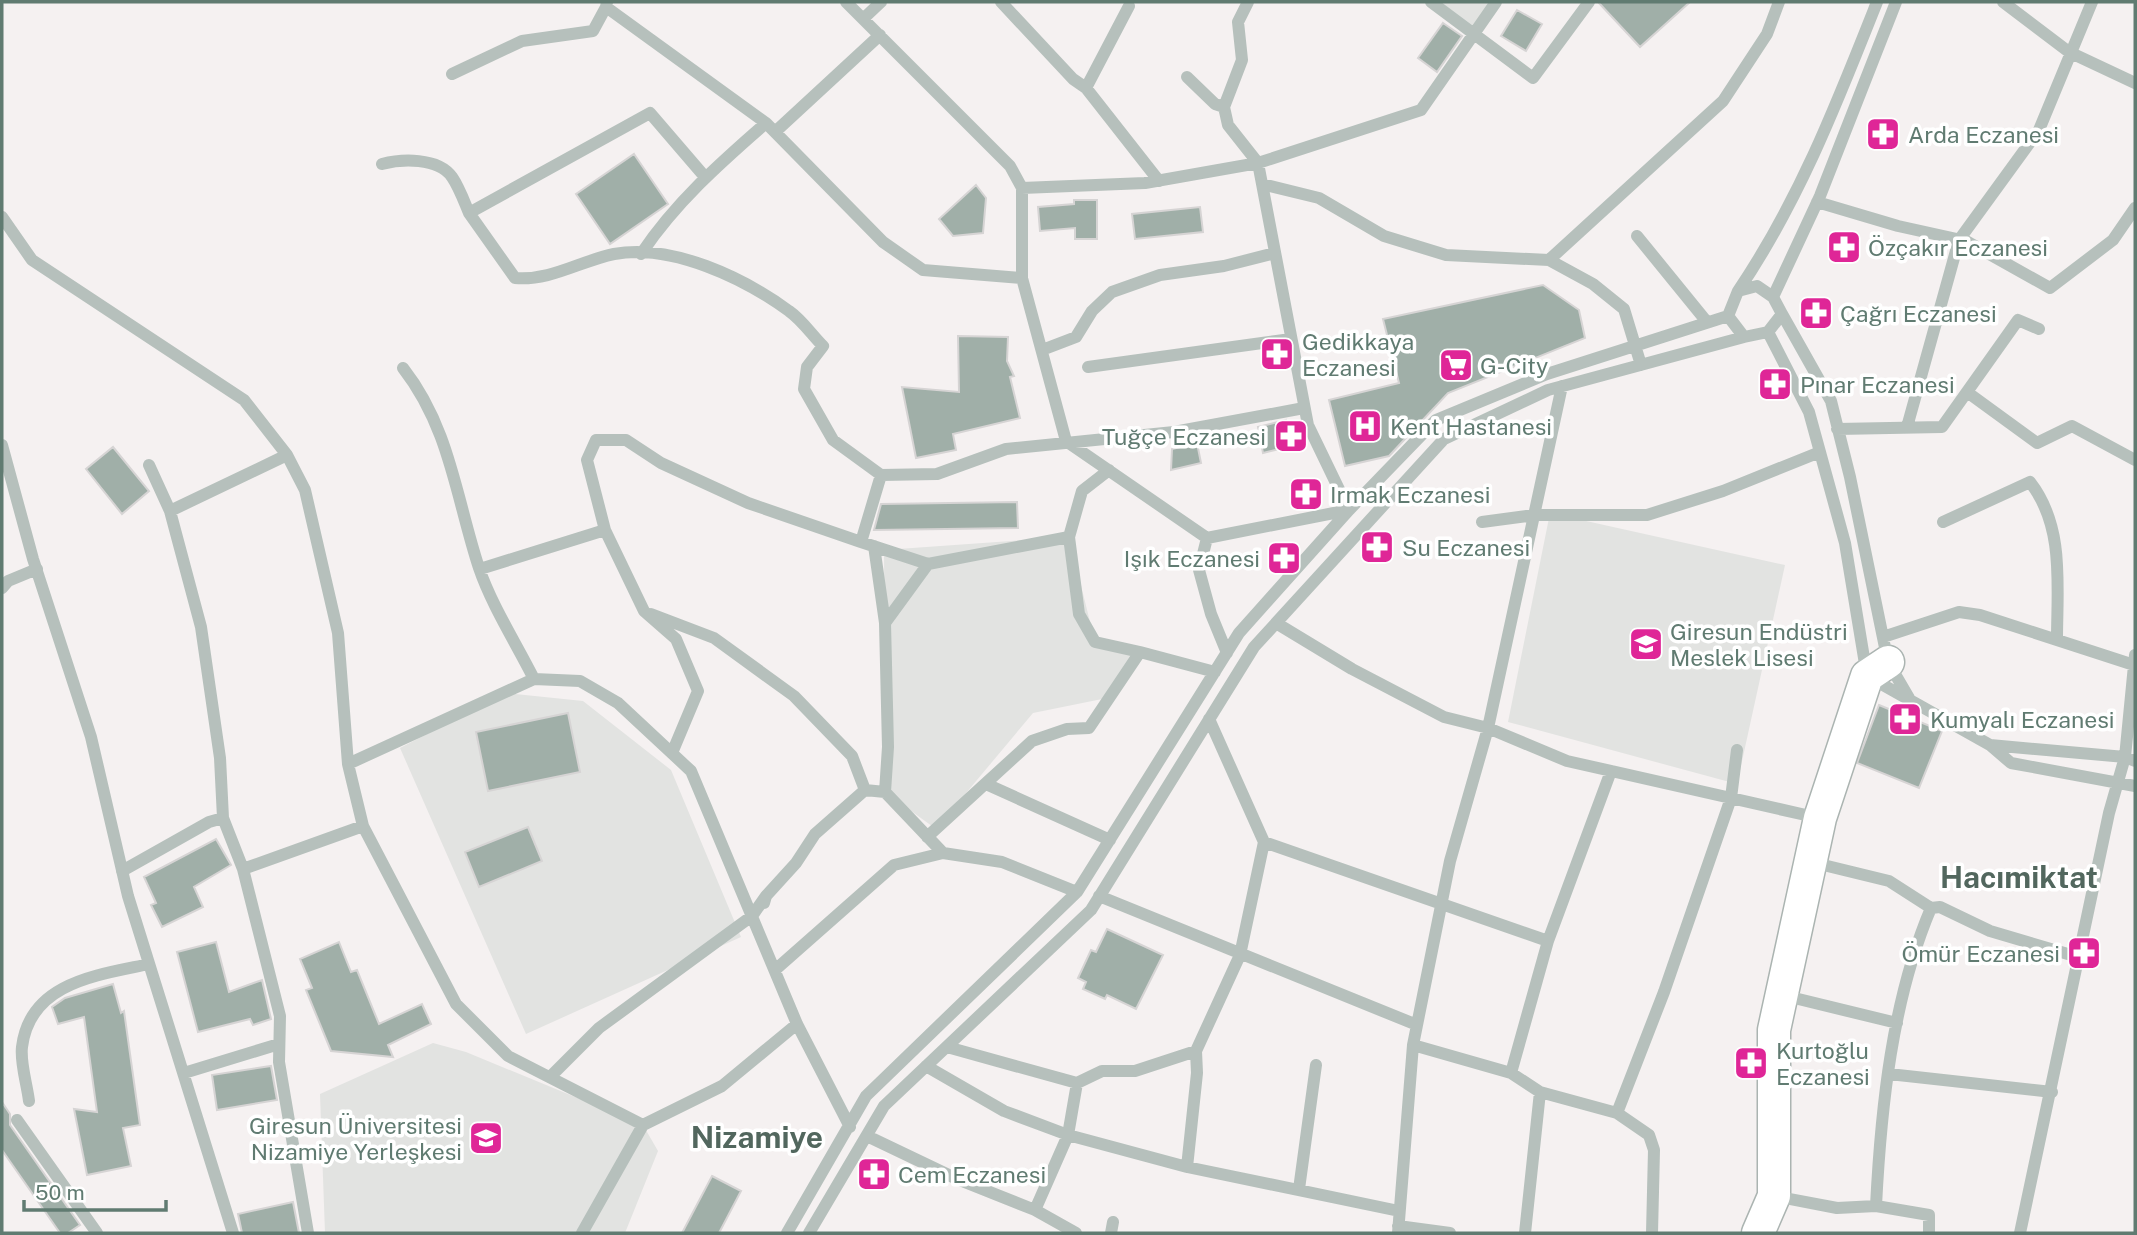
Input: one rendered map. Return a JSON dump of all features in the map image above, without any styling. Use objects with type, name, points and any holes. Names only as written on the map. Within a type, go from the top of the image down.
[{"type":"main road","points":[[1758,1233],[1774,1196],[1774,1030],[1820,818],[1880,658]]},
{"type":"street","points":[[846,2],[1010,166],[1022,188],[1023,278],[1066,441],[1208,538],[1349,510]]},
{"type":"street","points":[[863,19],[881,2]]},
{"type":"street","points":[[1001,2],[1073,79],[1086,88],[1159,181]]},
{"type":"street","points":[[1248,2],[1238,22],[1242,60],[1224,107],[1228,125],[1258,163],[1308,425],[1349,510]]},
{"type":"street","points":[[1432,2],[1533,78],[1589,2]]},
{"type":"street","points":[[1022,188],[1159,181],[1258,163],[1421,110],[1496,2]]},
{"type":"street","points":[[1549,260],[1723,101],[1767,34],[1779,2]]},
{"type":"street","points":[[1728,316],[1738,291],[1781,225],[1814,159],[1877,2]]},
{"type":"street","points":[[1773,296],[1817,202],[1896,2]]},
{"type":"street","points":[[2003,2],[2069,52],[2135,83]]},
{"type":"street","points":[[1907,426],[1959,240],[2039,130],[2069,52],[2092,2]]},
{"type":"street","points":[[452,74],[522,41],[593,31],[607,4],[770,128],[883,242],[923,270],[1023,278]]},
{"type":"street","points":[[1086,88],[1129,6]]},
{"type":"street","points":[[641,254],[658,228],[705,177],[770,128],[880,35]]},
{"type":"street","points":[[1187,77],[1215,104],[1224,107]]},
{"type":"street","points":[[469,213],[650,113],[705,177]]},
{"type":"street","points":[[382,164],[400,159],[431,164],[450,174],[469,213],[515,278],[533,279],[615,254],[679,255],[752,286],[792,313],[823,346],[807,367],[804,389],[833,440],[881,475],[937,474],[1006,449],[1174,432],[1304,408]]},
{"type":"street","points":[[1262,184],[1319,198],[1384,236],[1446,255],[1549,260],[1593,284],[1624,309],[1633,346],[1641,365]]},
{"type":"street","points":[[1817,202],[1898,226],[1959,240],[2050,288],[2113,240],[2135,208]]},
{"type":"street","points":[[2,217],[32,260],[244,400],[287,455],[305,490],[338,634],[348,764],[363,826],[456,1004],[508,1056],[643,1125]]},
{"type":"street","points":[[1637,236],[1707,322]]},
{"type":"street","points":[[1042,350],[1076,337],[1092,311],[1112,292],[1160,275],[1224,266],[1275,253]]},
{"type":"street","points":[[1738,291],[1756,286],[1773,296],[1831,401],[1880,658],[1912,702]]},
{"type":"street","points":[[809,1233],[884,1106],[1091,910],[1254,647],[1444,439],[1563,386],[1768,332],[1782,314]]},
{"type":"street","points":[[787,1233],[866,1096],[1077,892],[1239,633],[1349,510],[1436,420],[1547,373],[1728,316]]},
{"type":"street","points":[[1728,316],[1744,337]]},
{"type":"street","points":[[1837,429],[1942,427],[2018,320],[2039,330]]},
{"type":"street","points":[[1768,332],[1809,412],[1880,658],[1912,702],[1990,745],[2011,763],[2135,786]]},
{"type":"street","points":[[1088,367],[1291,339]]},
{"type":"street","points":[[402,368],[418,388],[452,462],[480,569],[534,679]]},
{"type":"street","points":[[1450,1233],[1398,1230],[1413,1045],[1442,903],[1488,727],[1563,386]]},
{"type":"street","points":[[1968,392],[2038,443],[2071,426],[2135,460]]},
{"type":"street","points":[[672,753],[698,691],[676,639],[644,611],[605,530],[587,460],[596,440],[626,440],[661,463],[748,502],[928,564],[1069,537]]},
{"type":"street","points":[[2,445],[37,569],[90,737],[122,871],[149,964],[233,1233]]},
{"type":"street","points":[[1482,522],[1534,515],[1647,515],[1723,491],[1820,452]]},
{"type":"street","points":[[170,511],[287,455]]},
{"type":"street","points":[[149,465],[170,511],[201,627],[220,758],[223,818],[243,869],[280,1016],[279,1062],[308,1233]]},
{"type":"street","points":[[1109,470],[1082,491],[1069,537],[1079,614],[1095,642],[1215,672]]},
{"type":"street","points":[[861,542],[881,475]]},
{"type":"street","points":[[1943,522],[2030,482],[2041,496],[2057,546],[2057,640]]},
{"type":"street","points":[[480,569],[605,530]]},
{"type":"street","points":[[1208,538],[1199,570],[1211,614],[1227,653]]},
{"type":"street","points":[[874,546],[885,623],[888,747],[886,792]]},
{"type":"street","points":[[885,623],[928,564]]},
{"type":"street","points":[[2,589],[9,581],[37,569]]},
{"type":"street","points":[[644,611],[714,638],[794,696],[852,756],[866,790]]},
{"type":"street","points":[[1880,658],[1959,612],[1980,615],[2057,640],[2135,660],[2130,759],[2118,781],[2020,1233]]},
{"type":"street","points":[[1276,623],[1352,669],[1444,717],[1488,727],[1567,761],[1820,818]]},
{"type":"street","points":[[927,836],[1032,741],[1067,729],[1089,728],[1140,652]]},
{"type":"street","points":[[348,764],[534,679],[580,681],[618,703],[691,771],[797,1024],[850,1127]]},
{"type":"street","points":[[1187,1167],[1197,1073],[1196,1051],[1240,955],[1264,842],[1209,719]]},
{"type":"street","points":[[1990,745],[2130,759]]},
{"type":"street","points":[[1617,1113],[1664,992],[1731,798],[1737,750]]},
{"type":"street","points":[[1511,1073],[1548,941],[1611,771]]},
{"type":"street","points":[[986,784],[1110,840]]},
{"type":"street","points":[[550,1077],[599,1027],[752,916],[796,863],[815,834],[866,790],[886,792],[943,853]]},
{"type":"street","points":[[122,871],[209,822],[223,818]]},
{"type":"street","points":[[243,869],[363,826]]},
{"type":"street","points":[[1264,842],[1548,941]]},
{"type":"street","points":[[775,970],[894,865],[943,853],[1002,862],[1077,892]]},
{"type":"street","points":[[1810,862],[1889,881],[1931,908],[1940,907],[1990,931],[2078,957]]},
{"type":"street","points":[[758,930],[766,896]]},
{"type":"street","points":[[1099,896],[1416,1025]]},
{"type":"street","points":[[1876,1206],[1879,1145],[1897,1023],[1920,932],[1931,908]]},
{"type":"street","points":[[30,1101],[22,1048],[38,1006],[56,991],[75,981],[149,964]]},
{"type":"street","points":[[1782,995],[1897,1023]]},
{"type":"street","points":[[582,1233],[643,1125],[722,1086],[797,1024]]},
{"type":"street","points":[[184,1073],[279,1044]]},
{"type":"street","points":[[1413,1045],[1511,1073],[1540,1092],[1617,1113],[1649,1135],[1654,1150],[1652,1233]]},
{"type":"street","points":[[947,1046],[1077,1083],[1102,1071],[1135,1071],[1196,1051]]},
{"type":"street","points":[[1299,1189],[1316,1065]]},
{"type":"street","points":[[926,1066],[1004,1111],[1068,1135],[1187,1167],[1399,1211]]},
{"type":"street","points":[[1889,1074],[2052,1092]]},
{"type":"street","points":[[1035,1210],[1068,1135],[1077,1083]]},
{"type":"street","points":[[1525,1233],[1540,1092]]},
{"type":"street","points":[[17,1120],[97,1233]]},
{"type":"street","points":[[867,1136],[957,1179],[1035,1210],[1076,1233]]},
{"type":"street","points":[[1774,1196],[1837,1208],[1876,1206],[1929,1215],[1929,1233]]},
{"type":"shaded area","points":[[1426,2],[1493,2],[1476,34]]},
{"type":"shaded area","name":"Giresun Endüstri Meslek Lisesi","points":[[1550,513],[1785,565],[1737,784],[1508,722]]},
{"type":"shaded area","points":[[1069,537],[1095,642],[1140,652],[1107,698],[1033,713],[936,829],[885,792],[884,550]]},
{"type":"shaded area","points":[[506,693],[583,701],[671,770],[741,937],[526,1034],[400,748]]},
{"type":"shaded area","name":"Giresun Üniversitesi Nizamiye Yerleşkesi","points":[[433,1043],[466,1052],[643,1125],[658,1151],[625,1233],[325,1233],[320,1094]]},
{"type":"building","points":[[1598,2],[1690,2],[1640,47]]},
{"type":"building","points":[[1517,10],[1542,24],[1526,51],[1501,36]]},
{"type":"building","points":[[1443,23],[1462,36],[1437,72],[1418,58]]},
{"type":"building","points":[[634,154],[668,204],[610,244],[576,194]]},
{"type":"building","points":[[976,185],[986,198],[983,233],[953,236],[939,219]]},
{"type":"building","points":[[1074,200],[1097,200],[1097,239],[1075,239],[1075,228],[1040,231],[1038,207],[1074,204]]},
{"type":"building","points":[[1200,207],[1203,232],[1135,239],[1132,214]]},
{"type":"building","name":"G-City","points":[[1543,285],[1579,310],[1585,338],[1448,393],[1389,456],[1345,466],[1329,400],[1399,383],[1383,319]]},
{"type":"building","points":[[958,336],[1008,337],[1007,361],[1014,376],[1010,377],[1020,418],[953,434],[956,450],[916,458],[902,387],[959,392]]},
{"type":"building","points":[[1286,420],[1292,446],[1263,453],[1258,427]]},
{"type":"building","points":[[1197,443],[1201,463],[1171,470],[1172,449]]},
{"type":"building","points":[[113,447],[149,491],[122,514],[86,469]]},
{"type":"building","points":[[1017,502],[1018,528],[874,530],[881,504]]},
{"type":"building","points":[[1879,705],[1942,731],[1919,788],[1857,763]]},
{"type":"building","points":[[568,713],[580,772],[488,791],[476,732]]},
{"type":"building","points":[[528,827],[542,861],[479,887],[465,852]]},
{"type":"building","points":[[216,839],[231,865],[194,887],[203,907],[162,927],[151,905],[156,903],[144,877]]},
{"type":"building","points":[[1107,929],[1163,955],[1136,1009],[1107,995],[1105,999],[1083,989],[1086,982],[1078,978],[1091,950],[1096,952]]},
{"type":"building","points":[[216,942],[229,992],[262,980],[271,1019],[253,1025],[250,1019],[198,1032],[177,952]]},
{"type":"building","points":[[339,942],[351,972],[357,970],[379,1024],[422,1004],[431,1024],[388,1045],[393,1057],[331,1051],[306,990],[312,988],[300,959]]},
{"type":"building","points":[[113,984],[121,1013],[124,1011],[140,1125],[123,1128],[131,1166],[87,1175],[74,1109],[97,1112],[84,1017],[58,1024],[52,1007],[65,998]]},
{"type":"building","points":[[271,1066],[277,1100],[217,1110],[212,1075]]},
{"type":"building","points":[[2,1102],[10,1114],[10,1125],[80,1225],[68,1233],[60,1233],[2,1150]]},
{"type":"building","points":[[712,1176],[741,1191],[719,1233],[682,1233]]},
{"type":"building","points":[[293,1202],[299,1233],[242,1233],[238,1214]]},
{"type":"place","name":"Arda Eczanesi","points":[[1883,134]]},
{"type":"place","name":"Özçakır Eczanesi","points":[[1844,247]]},
{"type":"place","name":"Çağrı Eczanesi","points":[[1816,313]]},
{"type":"place","name":"Gedikkaya Eczanesi","points":[[1277,354]]},
{"type":"place","name":"G-City","points":[[1456,365]]},
{"type":"place","name":"Pınar Eczanesi","points":[[1775,384]]},
{"type":"place","name":"Kent Hastanesi","points":[[1365,426]]},
{"type":"place","name":"Tuğçe Eczanesi","points":[[1291,436]]},
{"type":"place","name":"Irmak Eczanesi","points":[[1306,494]]},
{"type":"place","name":"Su Eczanesi","points":[[1377,547]]},
{"type":"place","name":"Işık Eczanesi","points":[[1284,558]]},
{"type":"place","name":"Giresun Endüstri Meslek Lisesi","points":[[1646,644]]},
{"type":"place","name":"Kumyalı Eczanesi","points":[[1905,719]]},
{"type":"place","name":"Ömür Eczanesi","points":[[2084,953]]},
{"type":"place","name":"Kurtoğlu Eczanesi","points":[[1751,1063]]},
{"type":"place","name":"Giresun Üniversitesi Nizamiye Yerleşkesi","points":[[486,1138]]},
{"type":"place","name":"Cem Eczanesi","points":[[874,1174]]},
{"type":"district","name":"Hacımiktat","points":[[2019,877]]},
{"type":"district","name":"Nizamiye","points":[[757,1137]]}]
